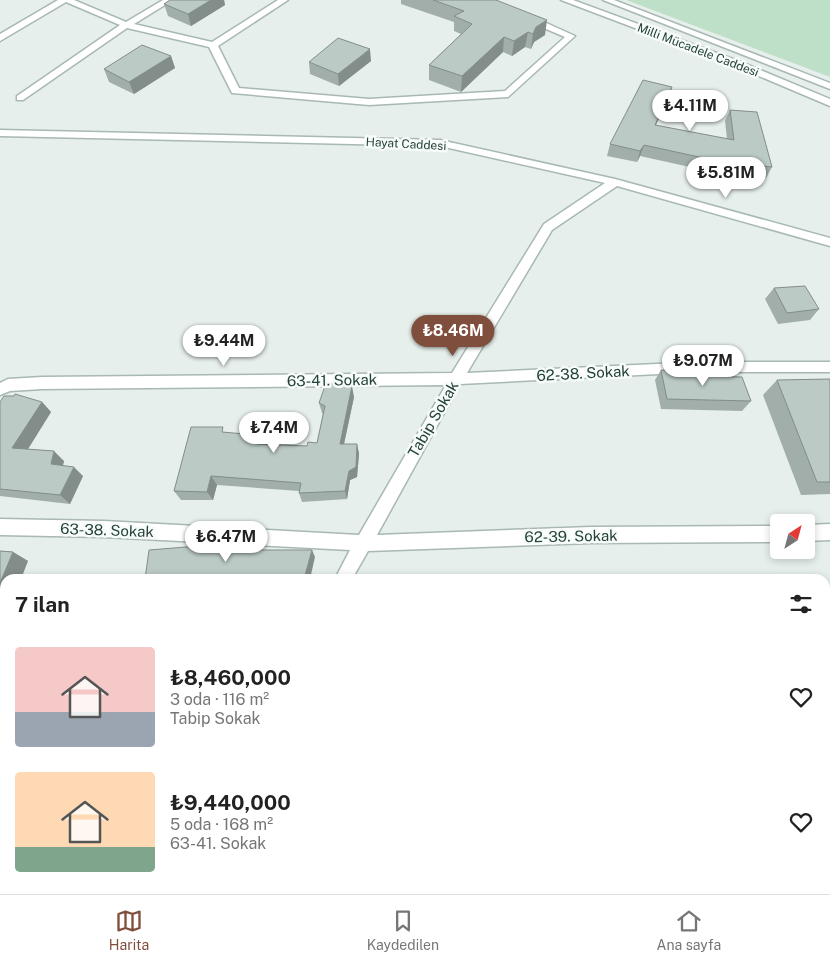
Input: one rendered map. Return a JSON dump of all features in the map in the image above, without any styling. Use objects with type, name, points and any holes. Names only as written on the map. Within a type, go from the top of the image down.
[{"type":"street","points":[[0,38],[66,0],[126,25],[213,45],[284,0]]},
{"type":"street","points":[[20,98],[126,25],[169,0]]},
{"type":"street","name":"Milli Mücadele Caddesi","points":[[565,0],[738,64],[830,102]]},
{"type":"street","name":"Milli Mücadele Caddesi","points":[[607,0],[830,86]]},
{"type":"street","points":[[213,45],[235,91],[369,102],[508,94],[571,36],[519,14]]},
{"type":"street","name":"Hayat Caddesi","points":[[0,133],[440,143],[614,182],[830,242]]},
{"type":"street","name":"Tabip Sokak","points":[[346,574],[456,379],[548,227],[614,182]]},
{"type":"street","name":"62-38. Sokak","points":[[456,379],[699,367],[830,367]]},
{"type":"street","name":"63-41. Sokak","points":[[0,390],[8,385],[42,383],[456,379]]},
{"type":"street","name":"63-38. Sokak","points":[[0,527],[104,529],[363,543]]},
{"type":"street","points":[[815,533],[830,532]]},
{"type":"street","name":"62-39. Sokak","points":[[363,543],[592,535],[770,534]]},
{"type":"green space","points":[[626,0],[830,0],[830,77]]},
{"type":"building","points":[[170,0],[211,0],[188,14],[164,4]]},
{"type":"building","points":[[433,0],[496,0],[547,20],[536,27],[533,34],[528,32],[514,41],[504,37],[462,76],[429,65],[472,24],[454,16],[464,11]]},
{"type":"building","points":[[338,38],[370,49],[338,74],[309,62]]},
{"type":"building","points":[[142,45],[171,56],[129,82],[104,69]]},
{"type":"building","points":[[643,80],[672,87],[655,125],[734,140],[730,110],[757,112],[772,167],[722,162],[644,145],[640,151],[610,144]]},
{"type":"building","points":[[805,286],[819,309],[787,313],[774,288]]},
{"type":"building","points":[[661,370],[696,371],[698,376],[742,377],[751,401],[667,399]]},
{"type":"building","points":[[830,379],[830,482],[817,482],[777,380]]},
{"type":"building","points":[[326,383],[352,386],[340,444],[357,444],[356,467],[349,471],[345,491],[299,493],[301,483],[211,476],[207,492],[174,491],[191,427],[223,427],[222,432],[257,435],[257,444],[307,446],[308,442],[317,443],[325,406],[319,403]]},
{"type":"building","points":[[15,394],[42,402],[12,448],[54,451],[51,464],[74,467],[60,495],[0,489],[0,402],[4,396],[14,396]]},
{"type":"building","points":[[235,543],[234,550],[312,550],[305,574],[146,574],[149,550]]},
{"type":"building","points":[[0,551],[13,552],[4,574],[0,574]]}]
